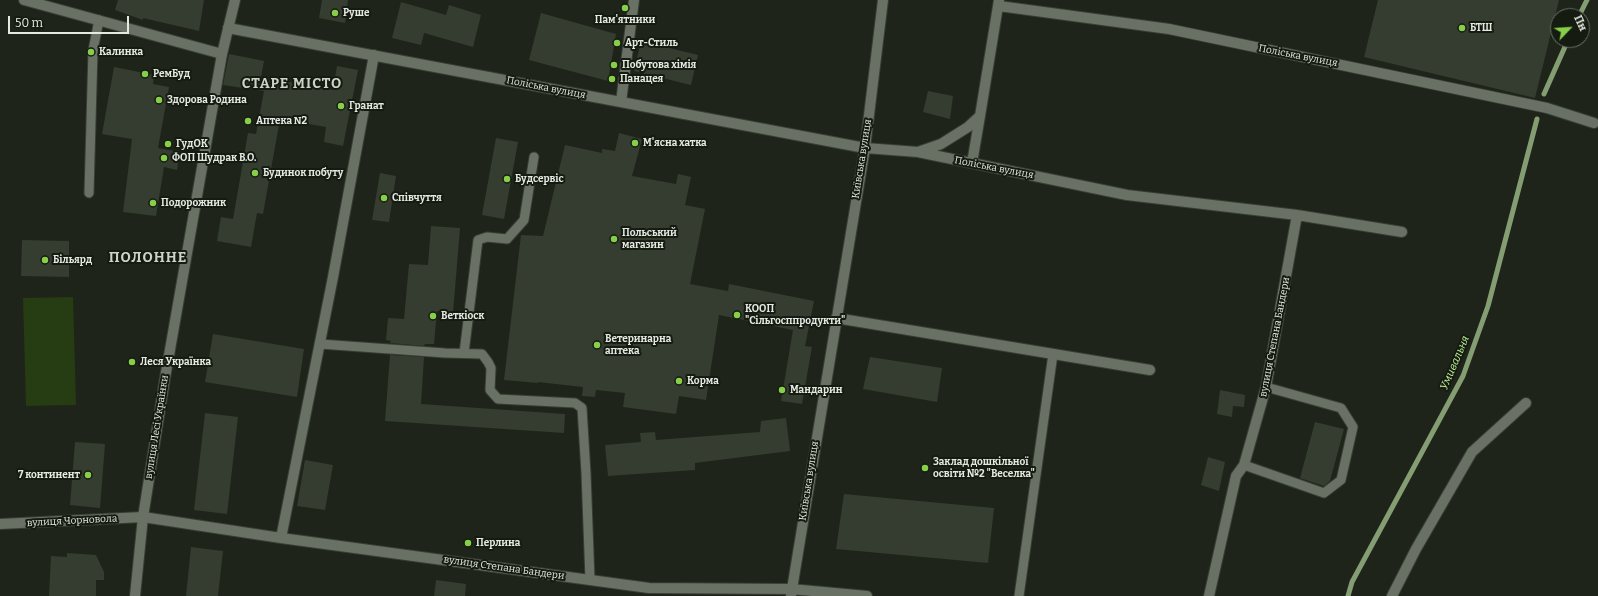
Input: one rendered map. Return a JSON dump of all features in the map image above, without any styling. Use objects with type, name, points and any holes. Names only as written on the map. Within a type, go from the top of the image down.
[{"type":"street","points":[[24,0],[222,54]]},
{"type":"street","name":"вулиця Лесі Українки","points":[[135,596],[143,517],[165,378],[222,54],[235,0]]},
{"type":"street","points":[[621,102],[634,0]]},
{"type":"street","name":"Київська вулиця","points":[[791,593],[864,148],[883,0]]},
{"type":"street","points":[[972,163],[999,3]]},
{"type":"street","name":"Поліська вулиця","points":[[999,3],[1169,29],[1547,108],[1594,123]]},
{"type":"street","name":"Поліська вулиця","points":[[228,28],[864,148],[918,152],[1128,195],[1297,215],[1402,232]]},
{"type":"street","points":[[281,538],[320,344],[374,56]]},
{"type":"street","points":[[918,152],[941,144],[968,128],[980,116]]},
{"type":"street","name":"вулиця Степана Бандери","points":[[1209,596],[1236,476],[1244,465],[1266,387],[1297,215]]},
{"type":"street","points":[[836,318],[1150,370]]},
{"type":"street","points":[[1392,596],[1416,549],[1472,452],[1526,403]]},
{"type":"street","name":"вулиця Чорновола","points":[[0,524],[143,517]]},
{"type":"street","name":"вулиця Степана Бандери","points":[[143,517],[281,538],[590,580],[649,592],[791,593],[867,596]]},
{"type":"lane","points":[[89,193],[92,50],[99,20]]},
{"type":"lane","points":[[464,353],[478,240],[488,237],[506,239],[524,220],[534,157]]},
{"type":"lane","points":[[320,344],[482,354],[491,368],[490,390],[498,399],[575,403],[582,408],[590,580]]},
{"type":"lane","points":[[1018,596],[1053,354]]},
{"type":"lane","points":[[1244,465],[1324,493],[1342,480],[1353,427],[1341,408],[1266,387]]},
{"type":"green space","points":[[73,297],[76,405],[26,406],[23,298]]},
{"type":"building","points":[[118,0],[204,0],[199,31],[143,18],[143,20],[115,10]]},
{"type":"building","points":[[322,0],[348,0],[345,23],[319,18]]},
{"type":"building","name":"БТШ","points":[[1378,0],[1559,0],[1557,8],[1550,8],[1550,37],[1535,98],[1364,57]]},
{"type":"building","points":[[401,2],[446,15],[449,5],[481,15],[473,47],[424,33],[421,45],[392,38]]},
{"type":"building","points":[[541,13],[616,34],[608,81],[529,60]]},
{"type":"building","points":[[641,41],[698,55],[691,85],[634,71]]},
{"type":"building","points":[[229,54],[264,61],[261,77],[333,90],[337,66],[358,70],[343,146],[324,142],[326,127],[280,119],[263,214],[257,213],[251,247],[217,241],[221,217],[233,219],[248,133],[256,134],[264,91],[223,85]]},
{"type":"building","points":[[114,67],[154,75],[153,84],[169,87],[158,148],[180,152],[177,170],[164,167],[156,216],[123,212],[132,139],[102,134]]},
{"type":"building","points":[[928,91],[953,96],[950,119],[923,112]]},
{"type":"building","points":[[619,133],[642,139],[632,176],[676,184],[678,174],[691,177],[685,205],[705,209],[690,284],[728,291],[729,284],[814,301],[805,346],[812,347],[802,404],[781,401],[793,330],[719,315],[706,400],[679,396],[676,414],[623,407],[625,393],[596,390],[595,397],[582,396],[583,387],[504,380],[521,235],[543,236],[565,145],[602,153],[602,149],[615,151]]},
{"type":"building","points":[[496,138],[518,142],[504,219],[482,215]]},
{"type":"building","name":"Співчуття","points":[[380,173],[396,176],[389,222],[372,220]]},
{"type":"building","points":[[431,226],[460,228],[453,313],[437,311],[434,344],[425,344],[424,346],[390,343],[391,341],[386,340],[388,318],[404,319],[409,264],[428,265]]},
{"type":"building","name":"Більярд","points":[[22,240],[69,241],[69,277],[21,276]]},
{"type":"building","points":[[213,334],[304,349],[297,397],[205,382]]},
{"type":"building","points":[[390,355],[424,357],[421,404],[565,414],[564,433],[385,421]]},
{"type":"building","points":[[870,357],[942,368],[937,402],[863,389]]},
{"type":"building","points":[[1220,390],[1245,395],[1244,407],[1233,406],[1232,417],[1217,414]]},
{"type":"building","points":[[205,413],[238,417],[227,514],[194,510]]},
{"type":"building","points":[[786,418],[790,451],[695,463],[695,470],[608,476],[605,445],[641,442],[640,433],[655,432],[656,440],[760,432],[761,421]]},
{"type":"building","points":[[1315,422],[1344,429],[1330,481],[1324,486],[1300,478]]},
{"type":"building","name":"7 континент","points":[[75,442],[105,444],[100,508],[70,505]]},
{"type":"building","points":[[1208,457],[1225,462],[1219,491],[1201,485]]},
{"type":"building","points":[[305,460],[333,465],[325,510],[297,506]]},
{"type":"building","points":[[844,494],[994,508],[988,563],[836,549]]},
{"type":"building","points":[[191,547],[223,551],[218,596],[186,596]]},
{"type":"building","points":[[67,553],[96,555],[104,572],[104,580],[96,580],[96,596],[49,596],[51,556],[67,557]]},
{"type":"building","points":[[436,580],[466,584],[465,596],[434,596]]},
{"type":"waterway","name":"Умивальня","points":[[1583,8],[1587,0]]},
{"type":"waterway","name":"Умивальня","points":[[1544,94],[1564,48]]},
{"type":"waterway","name":"Умивальня","points":[[1348,596],[1352,582],[1463,376],[1488,306],[1537,119]]},
{"type":"place","name":"Пам'ятники","points":[[625,8]]},
{"type":"place","name":"Руше","points":[[335,13]]},
{"type":"place","name":"БТШ","points":[[1462,28]]},
{"type":"place","name":"Арт-Стиль","points":[[617,43]]},
{"type":"place","name":"Калинка","points":[[91,52]]},
{"type":"place","name":"Побутова хімія","points":[[614,65]]},
{"type":"place","name":"РемБуд","points":[[145,74]]},
{"type":"place","name":"Панацея","points":[[612,79]]},
{"type":"place","name":"Здорова Родина","points":[[159,100]]},
{"type":"place","name":"Гранат","points":[[341,106]]},
{"type":"place","name":"Аптека N2","points":[[248,121]]},
{"type":"place","name":"М'ясна хатка","points":[[635,143]]},
{"type":"place","name":"ГудОК","points":[[168,144]]},
{"type":"place","name":"ФОП Шудрак В.О.","points":[[164,158]]},
{"type":"place","name":"Будинок побуту","points":[[255,173]]},
{"type":"place","name":"Будсервіс","points":[[507,179]]},
{"type":"place","name":"Співчуття","points":[[384,198]]},
{"type":"place","name":"Подорожник","points":[[153,203]]},
{"type":"place","name":"Польський магазин","points":[[614,239]]},
{"type":"place","name":"Більярд","points":[[45,260]]},
{"type":"place","name":"КООП \"Сільгосппродукти\"","points":[[737,315]]},
{"type":"place","name":"Веткіоск","points":[[433,316]]},
{"type":"place","name":"Ветеринарна аптека","points":[[597,345]]},
{"type":"place","name":"Леся Українка","points":[[132,362]]},
{"type":"place","name":"Корма","points":[[679,381]]},
{"type":"place","name":"Мандарин","points":[[782,390]]},
{"type":"place","name":"Заклад дошкільної освіти №2 \"Веселка\"","points":[[925,468]]},
{"type":"place","name":"7 континент","points":[[88,475]]},
{"type":"place","name":"Перлина","points":[[468,543]]},
{"type":"district","name":"СТАРЕ МІСТО","points":[[292,84]]},
{"type":"district","name":"ПОЛОННЕ","points":[[148,258]]}]
